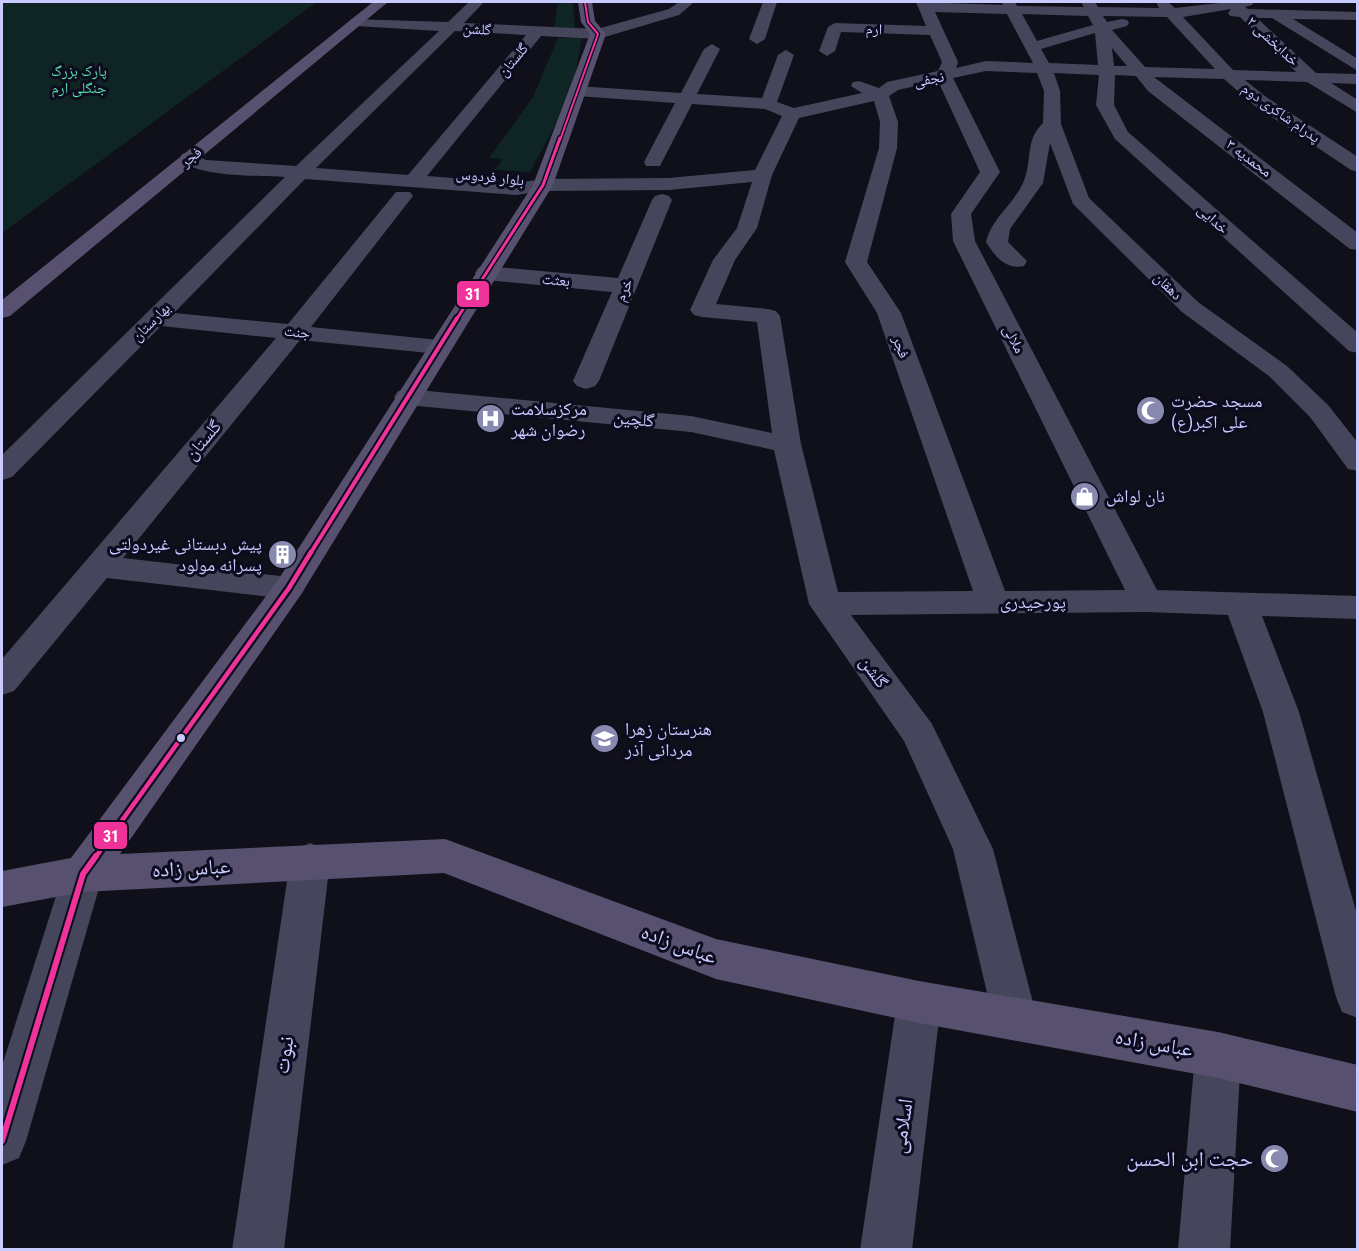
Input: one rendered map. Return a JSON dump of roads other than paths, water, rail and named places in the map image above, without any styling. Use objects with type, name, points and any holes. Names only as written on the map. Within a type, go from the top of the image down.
[{"type":"main road","points":[[263,75],[356,2]]},
{"type":"main road","name":"فجر","points":[[2,311],[381,2]]},
{"type":"main road","points":[[83,874],[289,588],[407,397],[543,185],[577,92],[590,19]]},
{"type":"main road","points":[[161,156],[189,158]]},
{"type":"main road","name":"عباس زاده","points":[[2,889],[83,874],[445,856],[716,959],[919,1002],[1218,1055],[1358,1089]]},
{"type":"street","name":"بهارستان","points":[[2,471],[306,167],[477,2]]},
{"type":"street","name":"گلشن","points":[[356,22],[536,32],[590,19],[674,12],[687,2]]},
{"type":"street","points":[[757,39],[770,2]]},
{"type":"street","points":[[1338,2],[1358,14]]},
{"type":"street","points":[[842,15],[930,15],[971,5],[1213,9],[1244,5],[1276,15],[1358,66]]},
{"type":"street","name":"دهقان","points":[[1010,5],[1044,69],[1052,91],[1052,124],[1080,200],[1190,307],[1278,370],[1319,411],[1358,463]]},
{"type":"street","name":"خدابخشی ۲","points":[[1244,5],[1312,78],[1358,108]]},
{"type":"street","points":[[1090,6],[1102,27]]},
{"type":"street","points":[[1033,47],[1166,7]]},
{"type":"street","name":"پدرام شاکری دوم","points":[[1166,7],[1229,75],[1260,101],[1358,166]]},
{"type":"street","points":[[1276,15],[1358,14]]},
{"type":"street","points":[[930,15],[947,69]]},
{"type":"street","name":"ارم","points":[[827,51],[835,27],[891,29],[930,15]]},
{"type":"street","name":"خدایی","points":[[1102,27],[1107,71],[1105,105],[1121,135],[1358,346]]},
{"type":"street","name":"محمدیه ۳","points":[[1102,27],[1154,87],[1358,244]]},
{"type":"street","points":[[888,47],[891,29]]},
{"type":"street","name":"گلستان","points":[[2,682],[294,332],[412,182],[536,32]]},
{"type":"street","points":[[654,162],[712,49]]},
{"type":"street","points":[[768,104],[786,55]]},
{"type":"street","name":"نجفی","points":[[792,114],[852,84],[880,94],[893,86],[947,69],[986,66],[1358,79]]},
{"type":"street","name":"ملالی","points":[[947,69],[990,172],[961,214],[964,241],[1147,602]]},
{"type":"street","points":[[543,185],[669,184],[762,175],[792,114],[768,104],[577,92]]},
{"type":"street","name":"فجر","points":[[880,94],[889,122],[888,148],[856,262],[889,313],[993,603]]},
{"type":"street","points":[[1016,261],[1003,252],[997,242],[1000,229],[1033,183],[1042,134],[1052,124]]},
{"type":"street","name":"بلوار فردوس","points":[[189,158],[202,165],[306,167],[412,182],[516,189],[543,185]]},
{"type":"street","name":"گلشن","points":[[762,175],[747,228],[724,260],[702,310],[768,316],[787,444],[825,604],[919,734],[973,849],[1015,1018]]},
{"type":"street","name":"خرم","points":[[586,381],[662,200]]},
{"type":"street","name":"بعثت","points":[[486,273],[626,286]]},
{"type":"street","name":"جنت","points":[[156,318],[439,347]]},
{"type":"street","name":"گلچین","points":[[407,397],[691,424],[787,444]]},
{"type":"street","points":[[98,566],[289,588]]},
{"type":"street","name":"پورحیدری","points":[[825,604],[1147,602],[1358,608]]},
{"type":"street","points":[[1241,605],[1281,712],[1358,997]]},
{"type":"street","name":"نبوت","points":[[258,1250],[310,861]]},
{"type":"street","points":[[2,1141],[83,874]]},
{"type":"street","name":"اسلامی","points":[[886,1250],[919,1002]]},
{"type":"street","points":[[1204,1250],[1218,1055]]},
{"type":"place","name":"مسجد حضرت علی اکبر(ع)","points":[[1150,411]]},
{"type":"place","name":"مرکزسلامت رضوان شهر","points":[[490,419]]},
{"type":"place","name":"نان لواش","points":[[1085,496]]},
{"type":"place","name":"پیش دبستانی غیردولتی پسرانه مولود","points":[[283,554]]},
{"type":"place","name":"هنرستان زهرا مردانی آذر","points":[[604,739]]},
{"type":"place","name":"حجت ابن الحسن","points":[[1274,1159]]},
{"type":"park label","name":"پارک بزرگ جنگلی ارم","points":[[79,80]]}]
